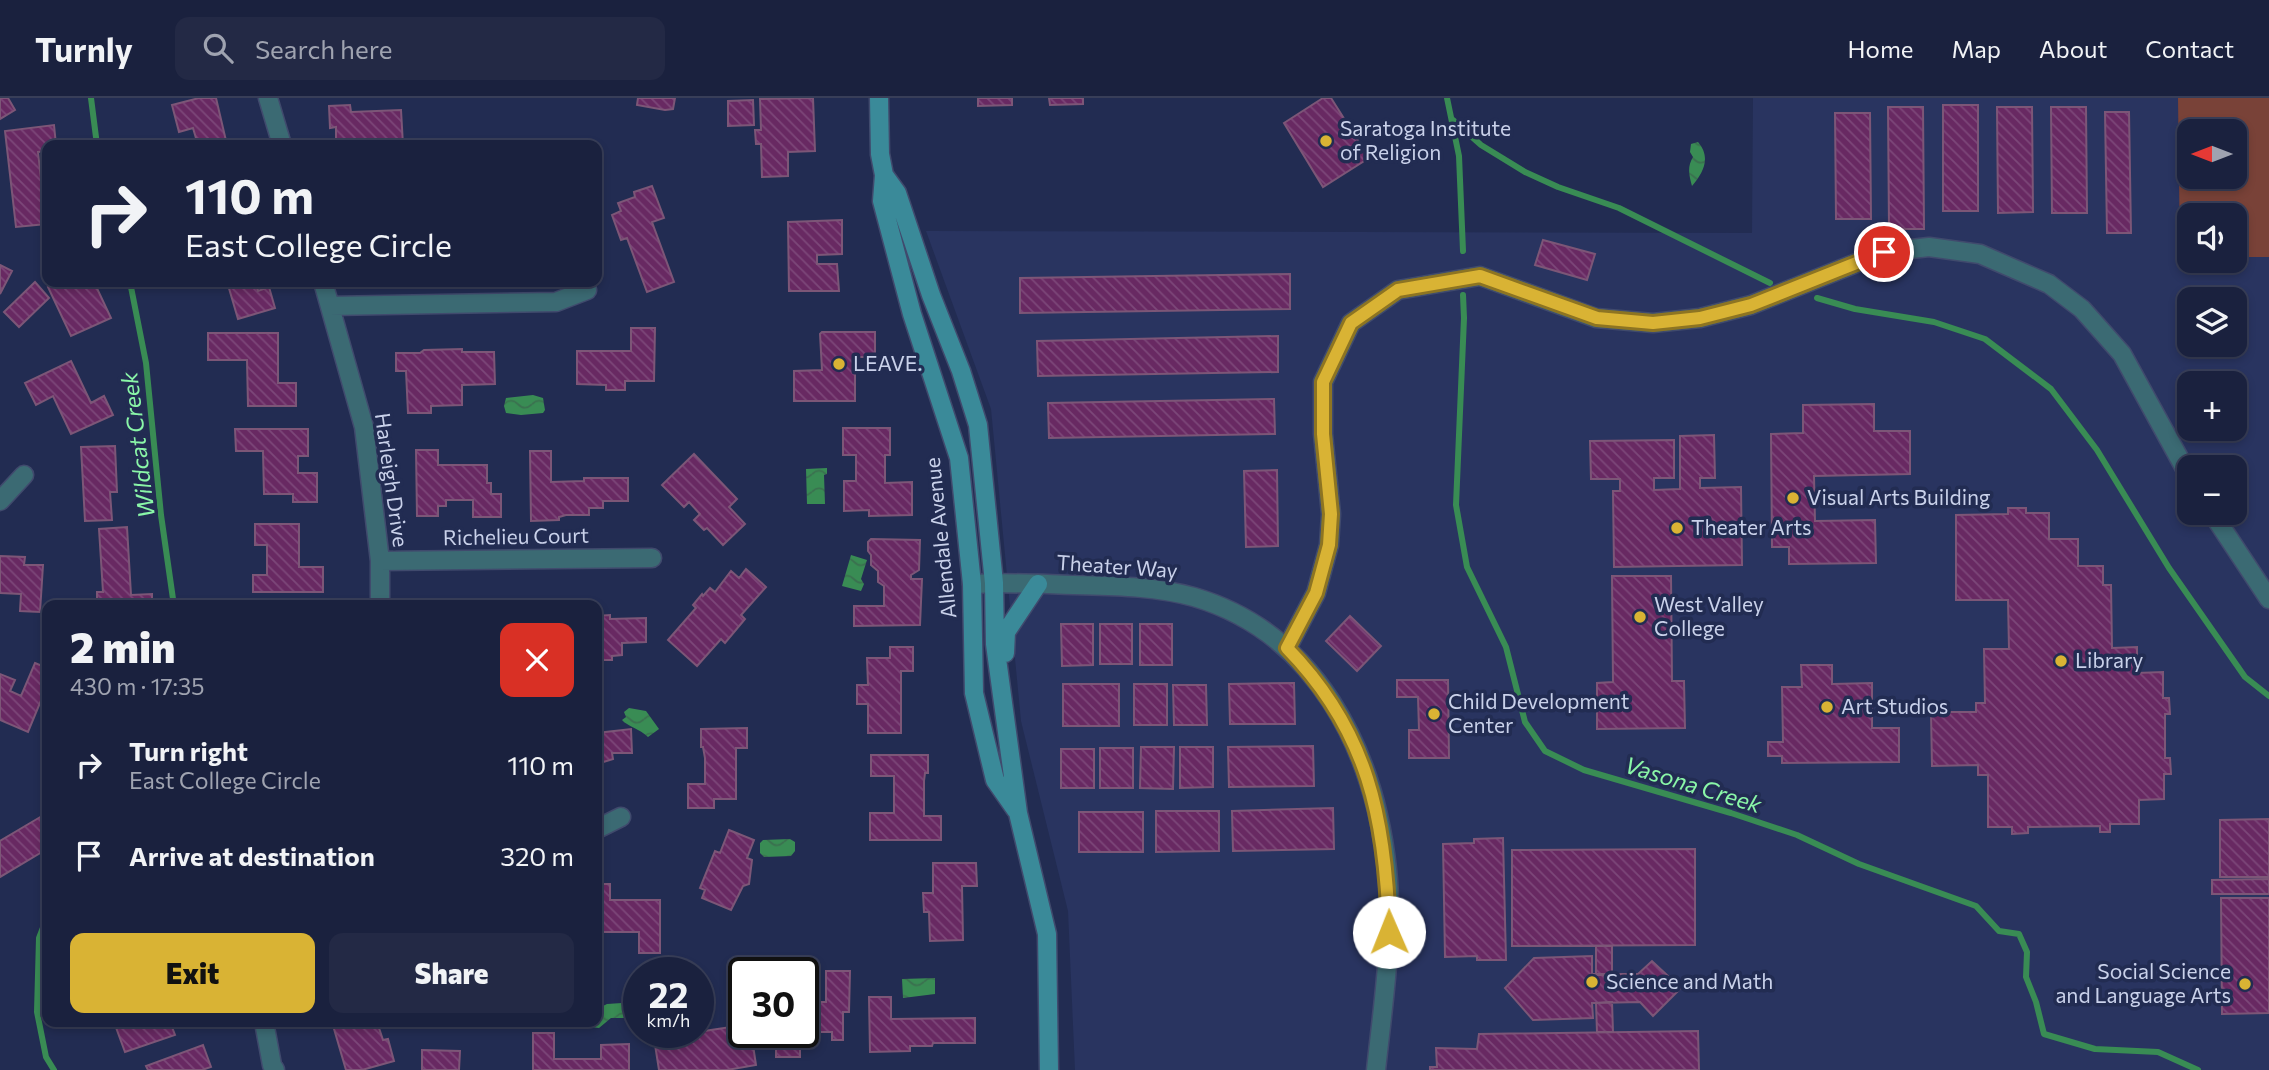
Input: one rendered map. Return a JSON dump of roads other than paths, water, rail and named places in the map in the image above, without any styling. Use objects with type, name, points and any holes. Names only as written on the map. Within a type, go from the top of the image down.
[{"type":"street","points":[[268,98],[281,140]]},
{"type":"street","name":"Allendale Avenue","points":[[879,98],[880,154],[884,175],[881,201],[912,314],[959,458],[972,584],[974,692],[995,780],[1018,813]]},
{"type":"street","name":"Allendale Avenue","points":[[884,175],[897,193],[978,425],[994,583],[995,644],[1018,813],[1047,934],[1049,1070]]},
{"type":"street","points":[[1287,648],[1316,593],[1329,545],[1331,514],[1323,434],[1323,382],[1351,323],[1398,290],[1480,276],[1597,318],[1653,323],[1700,318],[1751,305],[1884,252],[1929,247],[1980,254],[2049,284],[2082,309],[2122,354],[2177,455]]},
{"type":"street","name":"Harleigh Drive","points":[[324,287],[364,427],[380,561],[380,600]]},
{"type":"street","points":[[330,306],[556,302],[587,290]]},
{"type":"street","points":[[0,501],[24,475]]},
{"type":"street","points":[[2220,525],[2269,599]]},
{"type":"street","name":"Richelieu Court","points":[[380,561],[652,558]]},
{"type":"street","name":"Theater Way","points":[[972,584],[1121,587],[1177,593],[1227,611],[1287,648],[1308,668],[1345,723],[1366,771],[1380,825],[1387,870],[1389,932],[1376,1070]]},
{"type":"street","points":[[1003,699],[1006,632],[1038,584]]},
{"type":"street","points":[[602,826],[621,817]]},
{"type":"street","points":[[265,1027],[275,1070]]},
{"type":"water","points":[[1698,142],[1705,159],[1700,175],[1692,186],[1689,171],[1693,157],[1690,152],[1691,144]]},
{"type":"water","points":[[533,395],[543,398],[543,413],[506,413],[506,398]]},
{"type":"water","points":[[827,468],[827,474],[824,475],[825,504],[807,504],[806,469]]},
{"type":"water","points":[[851,555],[867,560],[861,579],[864,584],[861,591],[842,586]]},
{"type":"water","points":[[629,708],[646,711],[659,729],[648,737],[624,722],[624,712]]},
{"type":"water","points":[[790,839],[795,842],[795,851],[791,856],[764,857],[760,853],[760,843],[763,840]]},
{"type":"water","points":[[935,978],[935,994],[903,998],[902,979]]},
{"type":"water","points":[[622,1003],[623,1018],[611,1018],[602,1026],[602,1006]]},
{"type":"waterway","name":"Wildcat Creek","points":[[91,98],[96,140]]},
{"type":"waterway","name":"Vasona Creek","points":[[1447,98],[1459,156],[1463,251]]},
{"type":"waterway","points":[[1453,120],[1481,145],[1525,172],[1558,187],[1619,208],[1770,283]]},
{"type":"waterway","name":"Wildcat Creek","points":[[131,287],[146,363],[161,515],[173,600]]},
{"type":"waterway","name":"Vasona Creek","points":[[1463,295],[1456,505],[1467,567],[1506,647],[1525,722],[1545,751],[1584,770],[1797,835],[1859,864],[1976,906],[1999,931],[2019,934],[2027,952],[2026,977],[2044,1034],[2095,1049],[2158,1052],[2198,1070]]},
{"type":"waterway","points":[[1817,298],[1855,309],[1934,322],[1985,339],[2051,389],[2097,450],[2169,568],[2245,677],[2269,696]]},
{"type":"waterway","name":"Wildcat Creek","points":[[42,930],[39,938],[37,1012],[46,1057],[54,1070]]},
{"type":"place","name":"Saratoga Institute of Religion","points":[[1326,141]]},
{"type":"place","name":"LEAVE.","points":[[839,364]]},
{"type":"place","name":"Visual Arts Building","points":[[1793,498]]},
{"type":"place","name":"Theater Arts","points":[[1677,528]]},
{"type":"place","name":"West Valley College","points":[[1640,617]]},
{"type":"place","name":"Library","points":[[2061,661]]},
{"type":"place","name":"Art Studios","points":[[1827,707]]},
{"type":"place","name":"Child Development Center","points":[[1434,714]]},
{"type":"place","name":"Science and Math","points":[[1592,982]]},
{"type":"place","name":"Social Science and Language Arts","points":[[2245,984]]}]
